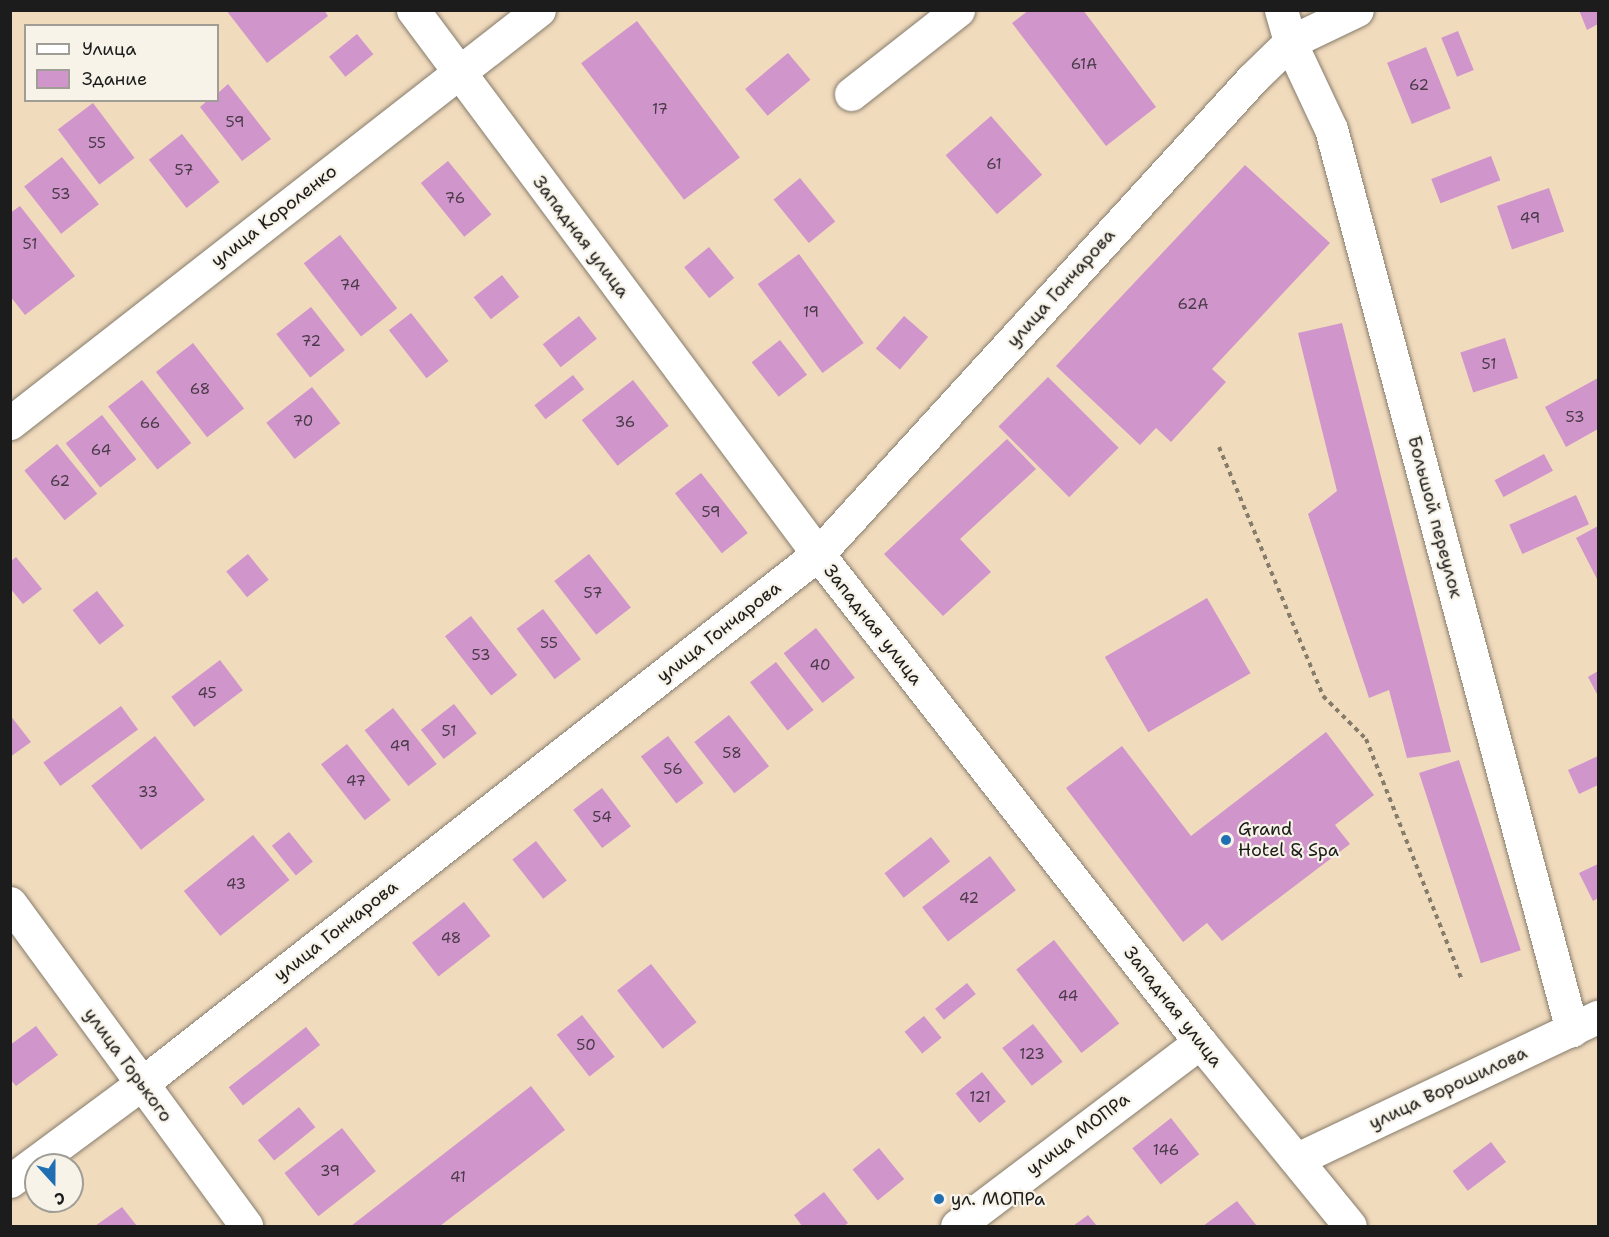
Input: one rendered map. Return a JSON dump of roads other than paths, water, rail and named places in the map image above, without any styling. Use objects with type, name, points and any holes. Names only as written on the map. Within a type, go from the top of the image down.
[{"type":"street","name":"Западная улица","points":[[413,10],[818,554],[1200,1042],[1298,1159],[1350,1227]]},
{"type":"street","name":"улица Короленко","points":[[10,423],[539,10]]},
{"type":"street","points":[[851,94],[958,10]]},
{"type":"street","name":"Большой переулок","points":[[1281,10],[1290,42],[1331,129],[1585,1024]]},
{"type":"street","name":"улица Гончарова","points":[[10,1180],[141,1084],[818,554],[1252,79],[1290,42],[1357,10]]},
{"type":"street","name":"улица Горького","points":[[10,903],[246,1227]]},
{"type":"street","name":"улица Ворошилова","points":[[1298,1159],[1585,1024]]},
{"type":"street","name":"улица МОПРа","points":[[957,1227],[1200,1042]]},
{"type":"place","name":"Grand Hotel & Spa","points":[[1226,840]]},
{"type":"place","name":"ул. МОПРа","points":[[939,1199]]}]
